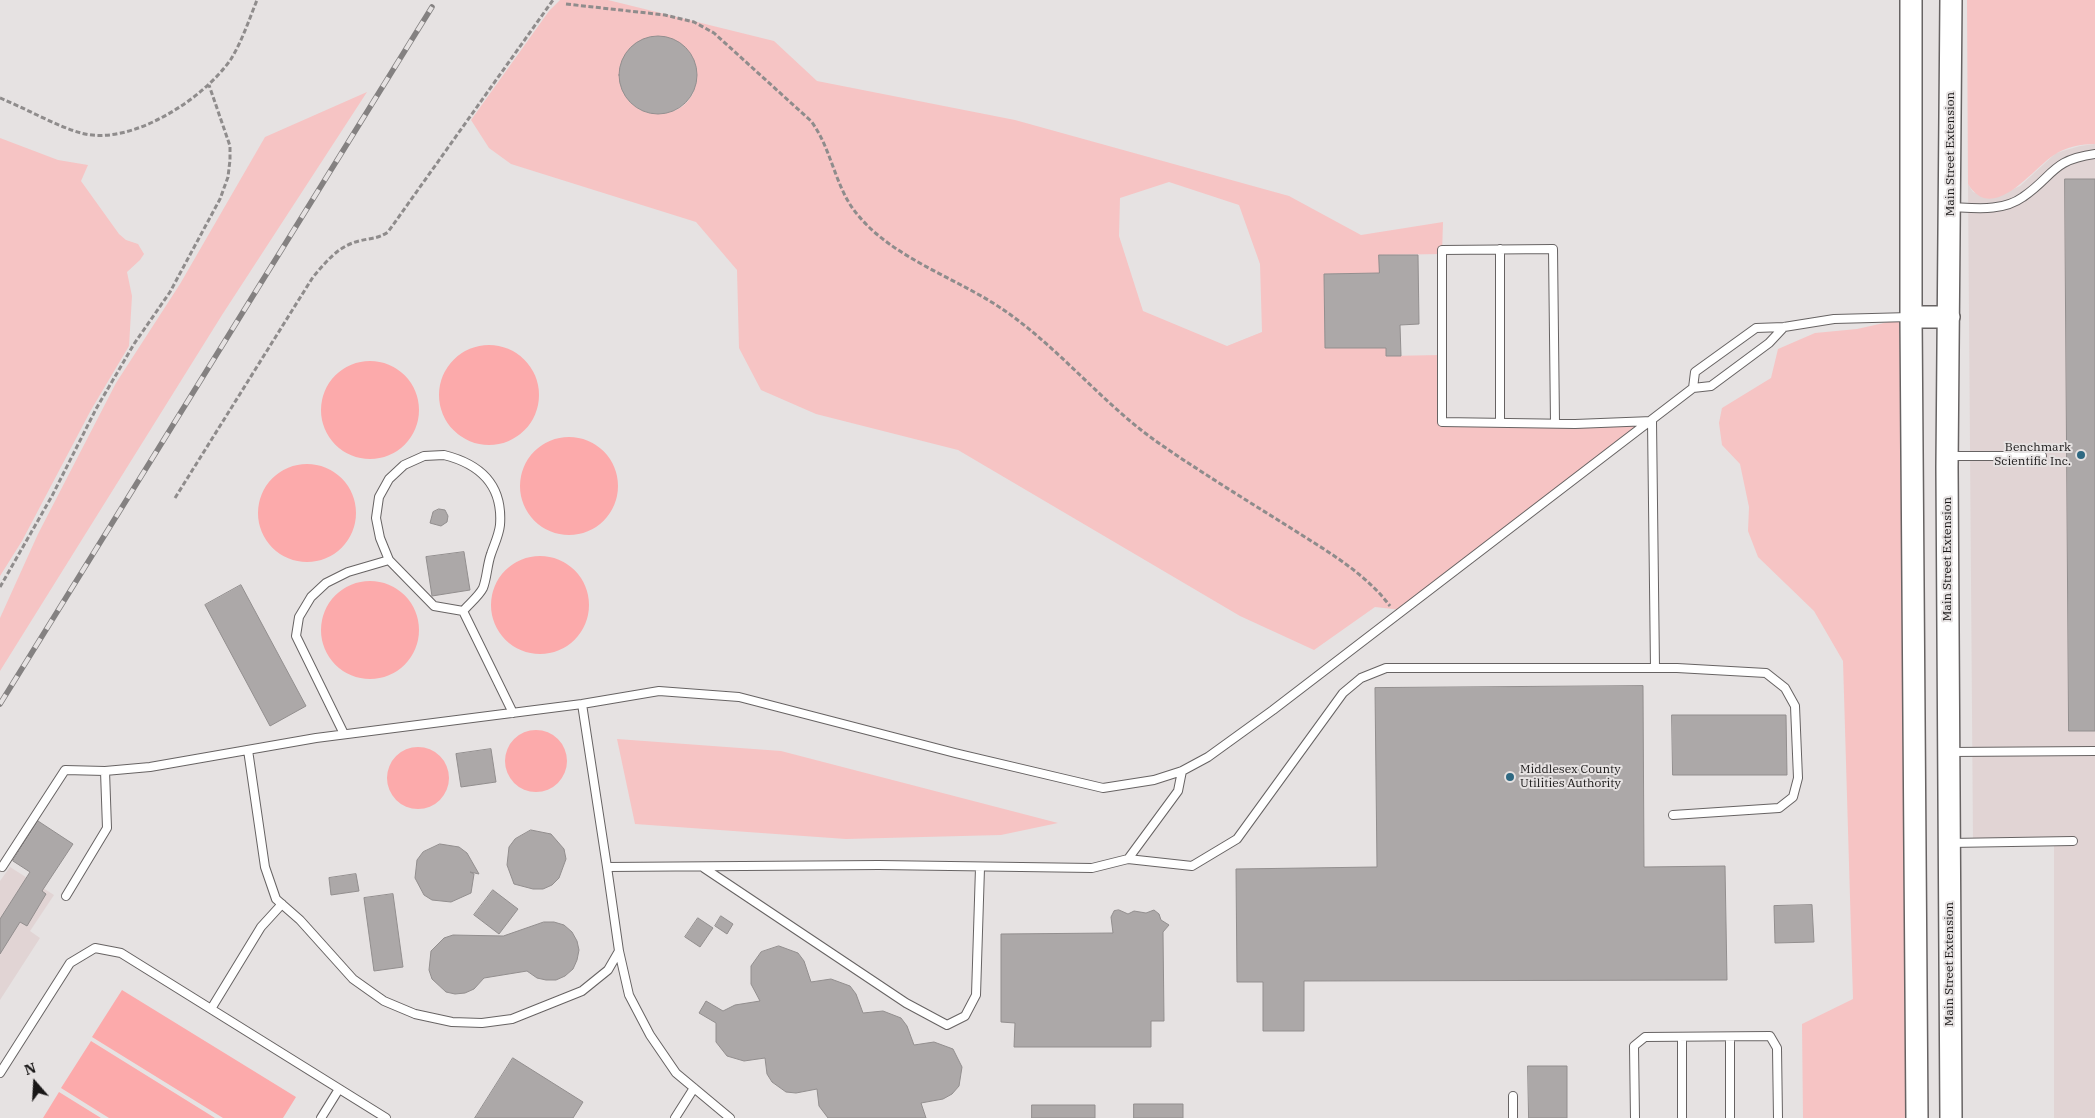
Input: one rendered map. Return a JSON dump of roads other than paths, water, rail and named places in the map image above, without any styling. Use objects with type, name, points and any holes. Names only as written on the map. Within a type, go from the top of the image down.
[{"type":"main road","points":[[1911,0],[1910,317],[1917,1118]]},
{"type":"main road","name":"Main Street Extension","points":[[1951,0],[1951,207],[1947,456],[1951,1118]]},
{"type":"main road","points":[[1910,317],[1949,317]]},
{"type":"lane","points":[[1951,207],[1983,208],[2005,206],[2024,197],[2061,164],[2095,154]]},
{"type":"lane","points":[[1555,423],[1553,249],[1442,250],[1442,422],[1555,423],[1652,421]]},
{"type":"lane","points":[[1500,250],[1500,423]]},
{"type":"lane","points":[[1694,388],[1695,372],[1756,328],[1784,327],[1834,319],[1910,317]]},
{"type":"lane","points":[[2,867],[65,770],[106,771],[150,767],[344,734],[582,704],[659,690],[739,697],[955,753],[1103,788],[1154,780],[1182,771],[1208,757],[1273,710],[1396,614],[1694,388],[1711,386],[1769,343],[1784,327]]},
{"type":"lane","points":[[1652,421],[1655,668]]},
{"type":"lane","points":[[444,455],[465,460],[482,472],[494,488],[500,507],[500,527],[487,567],[483,588],[463,611],[434,606],[389,560],[380,538],[376,518],[379,498],[389,479],[404,465],[424,456],[444,455]]},
{"type":"lane","points":[[1947,456],[2042,456]]},
{"type":"lane","points":[[344,734],[296,636],[299,617],[311,597],[326,583],[348,572],[389,560]]},
{"type":"lane","points":[[463,611],[514,713]]},
{"type":"lane","points":[[608,867],[704,868],[879,865],[980,868],[1092,868],[1128,859],[1192,866],[1237,839],[1343,693],[1362,678],[1386,668],[1655,668],[1766,673],[1785,688],[1796,706],[1798,778],[1793,796],[1779,808],[1673,815]]},
{"type":"lane","points":[[582,704],[608,867],[619,951],[629,995],[650,1035],[676,1073],[730,1118]]},
{"type":"lane","points":[[248,750],[265,866],[276,899],[353,979],[384,1001],[415,1014],[452,1022],[482,1023],[512,1019],[582,991],[608,970],[619,951]]},
{"type":"lane","points":[[1949,752],[2095,751]]},
{"type":"lane","points":[[66,896],[107,828],[106,771]]},
{"type":"lane","points":[[1128,859],[1178,791],[1182,771]]},
{"type":"lane","points":[[1949,843],[2073,841]]},
{"type":"lane","points":[[704,868],[906,1003],[947,1024],[965,1016],[976,995],[980,868]]},
{"type":"lane","points":[[212,1009],[261,927],[282,904]]},
{"type":"lane","points":[[0,1073],[70,962],[95,948],[121,953],[386,1118]]},
{"type":"lane","points":[[1635,1118],[1634,1046],[1645,1037],[1770,1036],[1777,1048],[1778,1118]]},
{"type":"lane","points":[[1682,1037],[1682,1118]]},
{"type":"lane","points":[[1730,1037],[1730,1118]]},
{"type":"lane","points":[[675,1118],[694,1088]]},
{"type":"lane","points":[[321,1118],[338,1089]]},
{"type":"lane","points":[[1513,1096],[1513,1118]]},
{"type":"railway","points":[[0,704],[432,7]]},
{"type":"place","name":"Benchmark Scientific Inc.","points":[[2081,455]]},
{"type":"place","name":"Middlesex County Utilities Authority","points":[[1510,777]]}]
